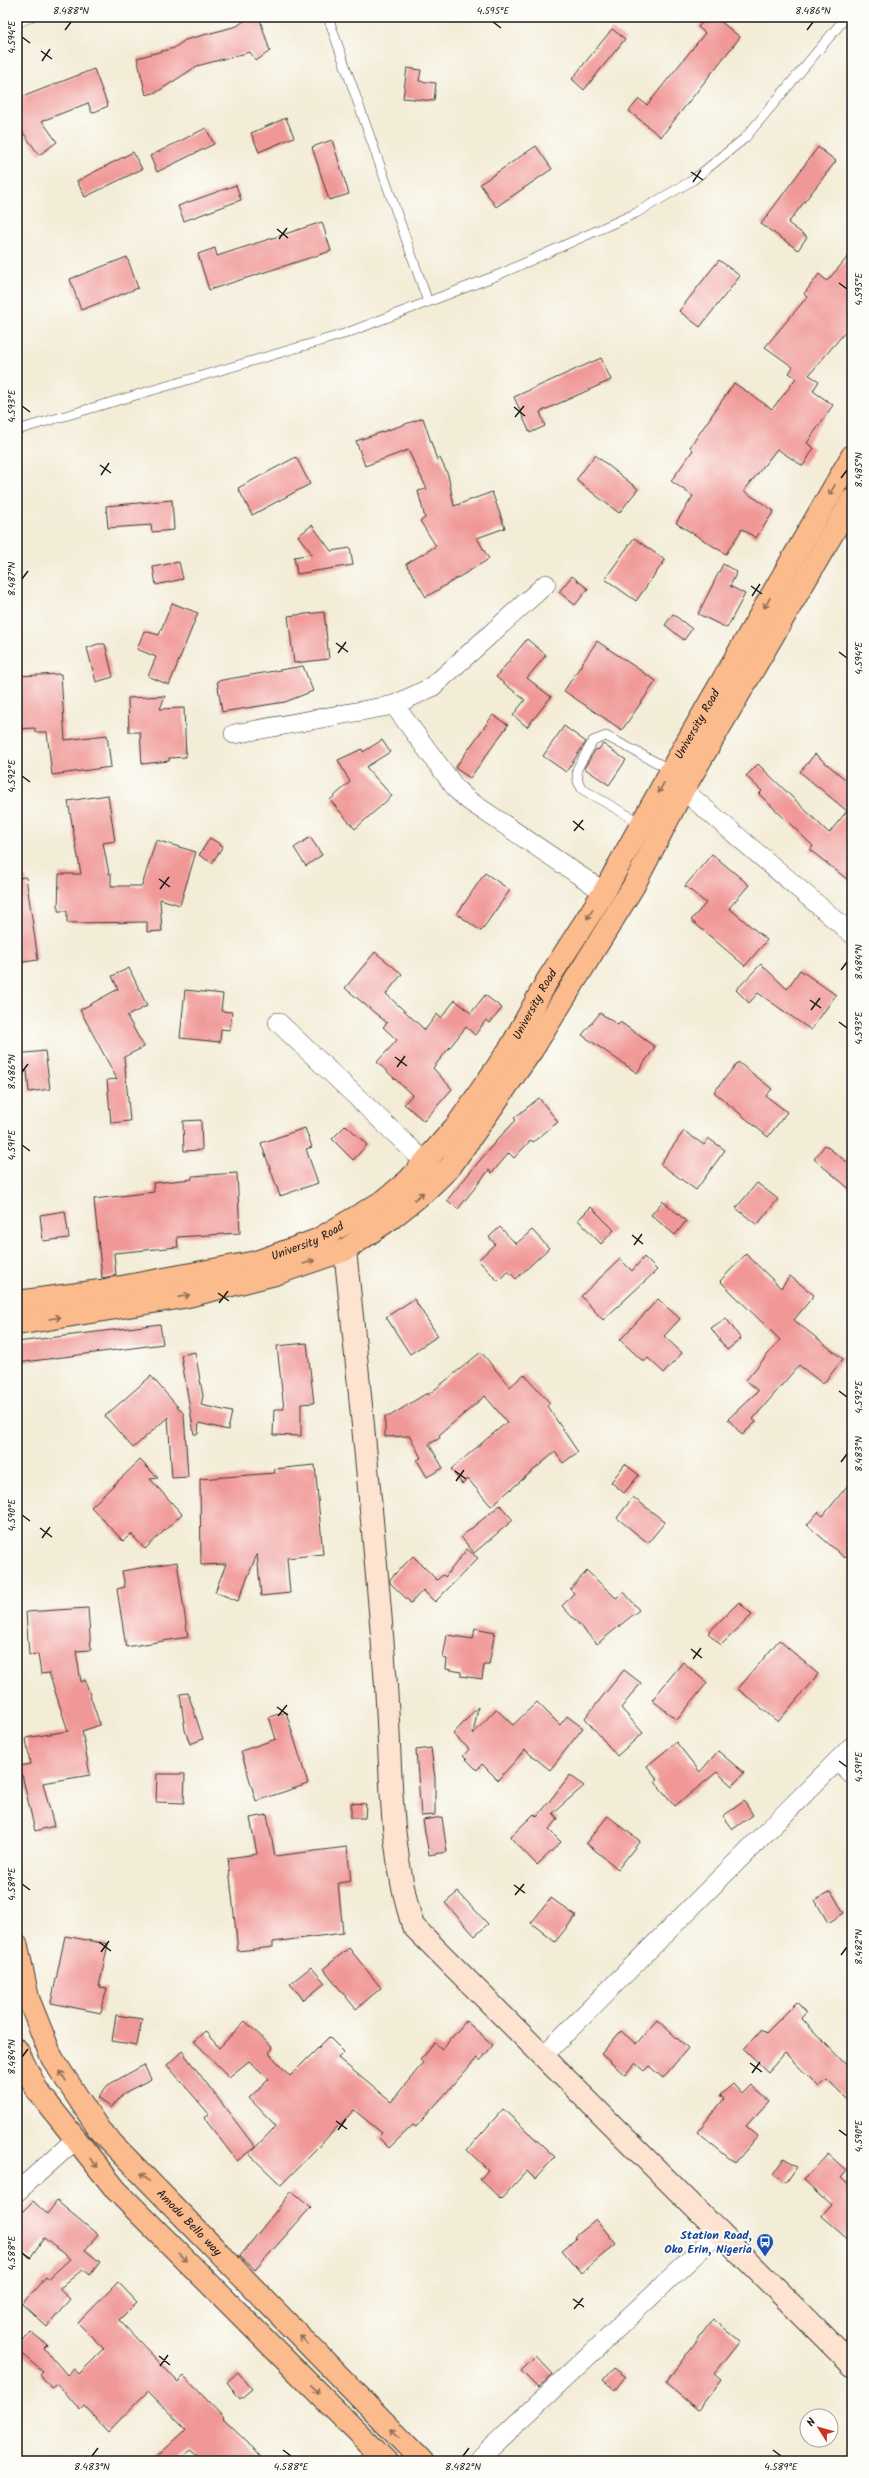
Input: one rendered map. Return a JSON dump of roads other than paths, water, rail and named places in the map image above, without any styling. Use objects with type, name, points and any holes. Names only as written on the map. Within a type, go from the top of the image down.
[{"type":"main road","name":"University Road","points":[[17,1324],[184,1297],[274,1274],[345,1250],[423,1193],[450,1167],[470,1142],[568,994],[632,887],[681,780],[852,456]]},
{"type":"main road","name":"University Road","points":[[17,1302],[100,1291],[256,1262],[317,1240],[357,1218],[385,1200],[426,1163],[457,1125],[511,1046],[547,981],[604,892],[641,823],[681,780],[852,500]]},
{"type":"main road","name":"Amodu Bello way","points":[[17,1946],[28,1998],[52,2058],[100,2131],[422,2461]]},
{"type":"main road","points":[[17,2050],[37,2090],[116,2190],[386,2461]]},
{"type":"street","points":[[234,734],[394,705],[432,687],[546,584]]},
{"type":"street","points":[[394,705],[457,790],[468,800],[604,892]]},
{"type":"street","points":[[681,780],[852,934]]},
{"type":"street","points":[[278,1022],[426,1163]]},
{"type":"street","points":[[345,1250],[381,1620],[387,1700],[391,1800],[397,1864],[405,1902],[413,1926],[542,2057],[720,2231],[852,2365]]},
{"type":"street","points":[[542,2057],[852,1746]]},
{"type":"street","points":[[838,1761],[852,1775]]},
{"type":"street","points":[[17,2192],[75,2140]]},
{"type":"street","points":[[477,2461],[720,2231]]},
{"type":"lane","points":[[17,23],[32,17]]},
{"type":"lane","points":[[328,17],[428,302]]},
{"type":"lane","points":[[17,430],[344,334],[498,275],[636,213],[693,180],[745,138],[846,17]]},
{"type":"lane","points":[[641,823],[582,789],[576,776],[577,769],[593,741],[606,736],[681,780]]},
{"type":"place","name":"Station Road, Oko Erin, Nigeria","points":[[765,2257]]}]
